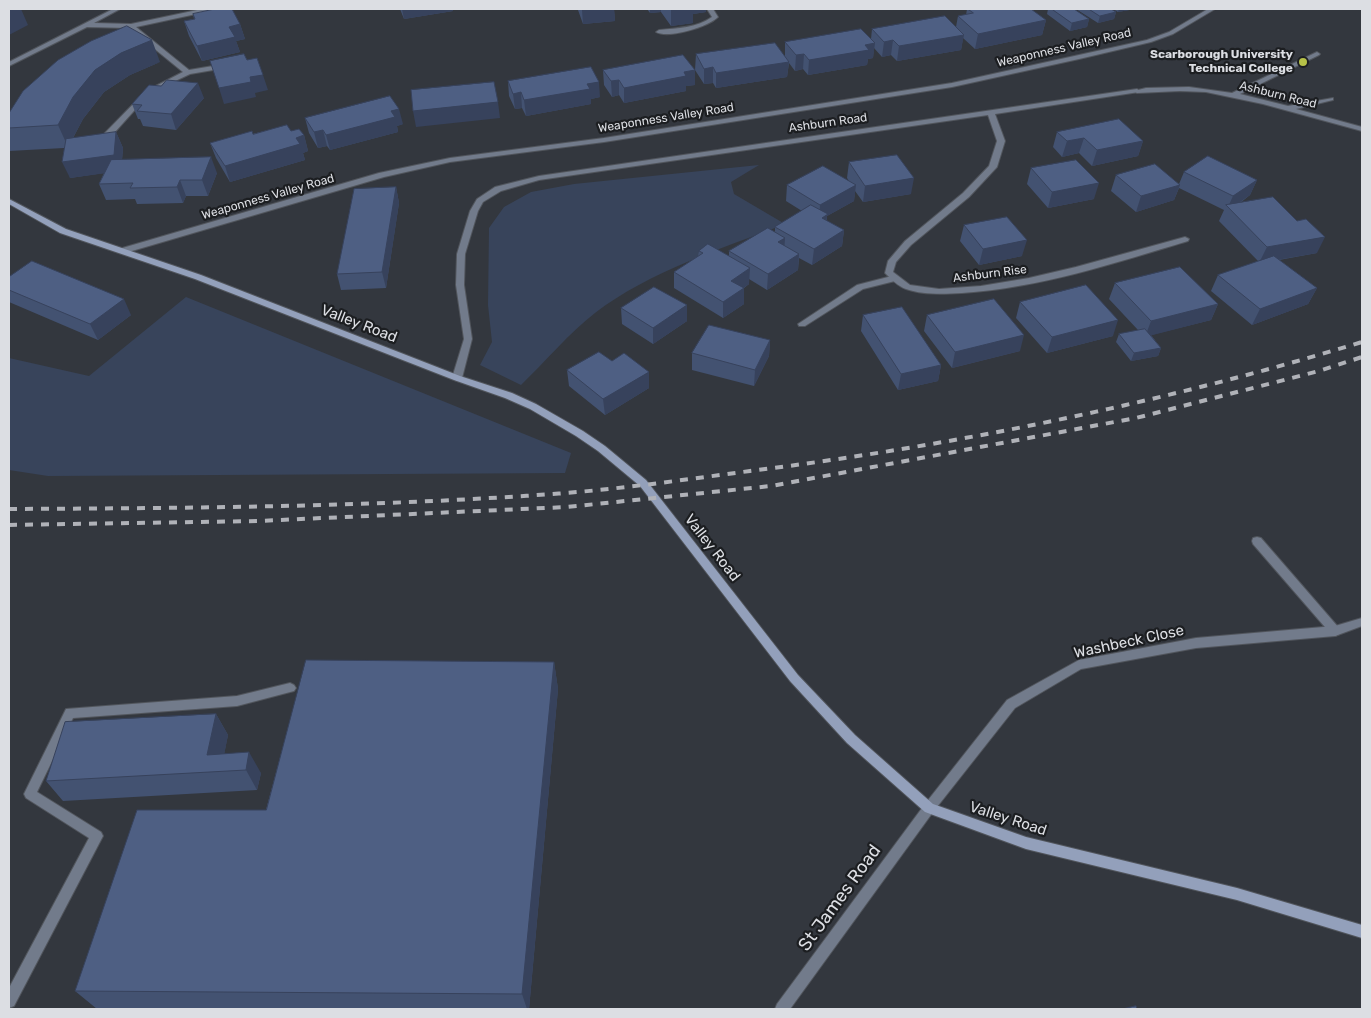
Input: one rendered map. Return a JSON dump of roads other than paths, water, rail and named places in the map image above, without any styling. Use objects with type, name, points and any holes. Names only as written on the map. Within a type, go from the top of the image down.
[{"type":"street","points":[[9,64],[117,9]]},
{"type":"street","points":[[85,25],[131,26],[210,9]]},
{"type":"street","points":[[659,32],[690,29],[708,24],[715,17],[710,9]]},
{"type":"street","name":"Weaponness Valley Road","points":[[122,251],[382,175],[450,160],[604,140],[942,86],[1070,59],[1149,41],[1171,33],[1212,9]]},
{"type":"street","points":[[131,26],[188,72]]},
{"type":"street","points":[[1233,95],[1317,54]]},
{"type":"street","points":[[103,140],[148,92],[188,72],[234,65]]},
{"type":"street","name":"Ashburn Road","points":[[457,378],[468,338],[460,285],[461,254],[474,211],[480,201],[498,189],[539,178],[1137,91],[1171,88],[1233,95],[1362,129]]},
{"type":"street","points":[[1288,108],[1331,99]]},
{"type":"street","points":[[802,324],[860,287],[892,279],[889,273],[892,261],[908,243],[966,195],[992,167],[1001,141],[991,112]]},
{"type":"street","name":"Valley Road","points":[[9,201],[63,231],[198,277],[457,378],[484,385],[515,398],[583,434],[616,458],[643,484],[794,678],[851,739],[929,808],[1026,843],[1237,894],[1362,932]]},
{"type":"street","name":"Ashburn Rise","points":[[892,279],[900,285],[920,292],[970,291],[1043,279],[1185,240]]},
{"type":"street","points":[[1257,540],[1335,631]]},
{"type":"street","name":"Washbeck Close","points":[[929,808],[1010,704],[1079,665],[1196,643],[1335,631],[1362,622]]},
{"type":"street","points":[[9,1001],[96,836],[30,794],[70,713],[237,701],[290,688]]},
{"type":"street","name":"St James Road","points":[[782,1009],[929,808]]},
{"type":"railway","points":[[9,509],[358,504],[497,498],[612,489],[828,460],[982,435],[1059,420],[1211,384],[1362,342]]},
{"type":"railway","points":[[9,525],[257,521],[567,507],[771,486],[1136,418],[1319,371],[1362,357]]},
{"type":"place","name":"Scarborough University Technical College","points":[[1303,62]]}]
